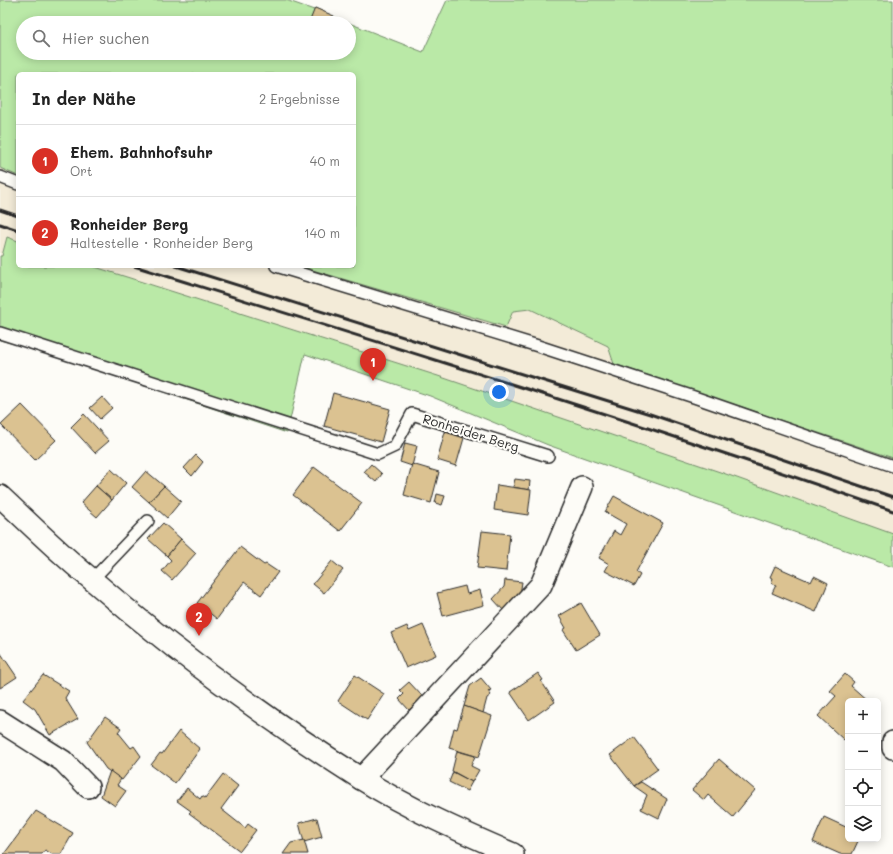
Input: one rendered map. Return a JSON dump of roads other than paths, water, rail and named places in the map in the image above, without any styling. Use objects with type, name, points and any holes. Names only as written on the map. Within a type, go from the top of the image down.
[{"type":"street","points":[[361,779],[541,585],[582,487]]},
{"type":"street","points":[[0,496],[92,580],[219,681],[361,779],[454,829],[513,854]]},
{"type":"street","points":[[0,721],[63,761],[88,787]]},
{"type":"street","points":[[893,742],[893,748]]},
{"type":"lane","points":[[0,177],[16,183]]},
{"type":"lane","points":[[283,268],[545,348],[893,466]]},
{"type":"lane","name":"Ronheider Berg","points":[[0,333],[378,454],[395,446],[412,414],[548,456]]},
{"type":"lane","points":[[92,580],[148,521]]},
{"type":"railway","points":[[0,210],[16,215]]},
{"type":"railway","points":[[0,224],[16,229]]},
{"type":"railway","points":[[140,268],[610,416],[799,478],[893,511]]},
{"type":"railway","points":[[182,268],[650,414],[893,497]]},
{"type":"place","name":"Ehem. Bahnhofsuhr","points":[[373,381]]},
{"type":"place","name":"Ronheider Berg","points":[[199,636]]}]
